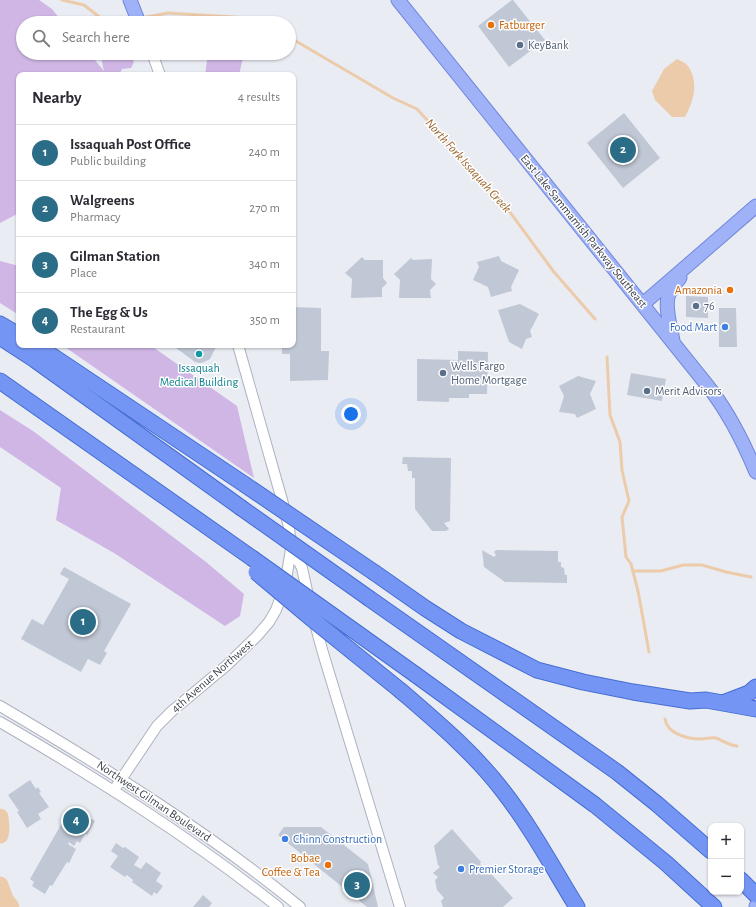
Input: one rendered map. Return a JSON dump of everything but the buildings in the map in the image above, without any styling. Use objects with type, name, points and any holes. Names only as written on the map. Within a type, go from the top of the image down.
[{"type":"highway","points":[[0,324],[16,333]]},
{"type":"highway","points":[[0,337],[16,348]]},
{"type":"highway","points":[[17,348],[370,599],[617,772],[657,804],[708,848]]},
{"type":"highway","points":[[40,348],[450,624],[479,641],[537,670],[583,682],[690,701],[706,700],[756,709]]},
{"type":"highway","points":[[0,381],[192,517],[251,563],[416,675],[557,776],[666,863],[714,907]]},
{"type":"highway","points":[[251,563],[312,619],[456,738],[503,791],[518,812],[577,907]]},
{"type":"highway","points":[[721,703],[749,692],[756,687]]},
{"type":"highway","points":[[744,883],[756,895]]},
{"type":"main road","name":"East Lake Sammamish Parkway Southeast","points":[[398,0],[674,342],[718,399],[736,430],[756,472]]},
{"type":"main road","points":[[128,2],[135,16]]},
{"type":"main road","points":[[643,304],[756,206]]},
{"type":"main road","points":[[674,342],[667,306],[668,298],[672,289],[694,260]]},
{"type":"street","points":[[155,60],[159,72]]},
{"type":"street","name":"4th Avenue Northwest","points":[[114,790],[157,726],[252,642],[269,622],[276,610],[285,586],[291,549],[289,527],[239,348]]},
{"type":"street","points":[[290,555],[299,562],[302,568],[323,653],[400,907]]},
{"type":"street","name":"Northwest Gilman Boulevard","points":[[0,706],[121,779],[222,848],[300,907]]},
{"type":"street","name":"Northwest Gilman Boulevard","points":[[0,722],[114,790],[210,855],[278,907]]},
{"type":"shaded area","points":[[0,0],[39,0],[52,9],[58,16],[16,16],[16,60],[95,60],[104,71],[102,60],[133,60],[134,62],[131,68],[122,69],[120,72],[16,72],[16,215],[0,223]]},
{"type":"shaded area","points":[[677,59],[687,65],[691,72],[694,85],[693,98],[685,117],[672,117],[655,100],[652,91],[664,69]]},
{"type":"shaded area","points":[[207,60],[242,60],[240,72],[205,72]]},
{"type":"shaded area","points":[[0,261],[16,265],[16,313],[0,303]]},
{"type":"shaded area","points":[[66,348],[154,348],[237,406],[254,478]]},
{"type":"shaded area","points":[[0,410],[33,431],[206,562],[244,594],[240,616],[225,626],[114,553],[56,520],[61,488],[0,447]]},
{"type":"waterway","name":"North Fork Issaquah Creek","points":[[62,0],[84,5],[98,16]]},
{"type":"waterway","name":"North Fork Issaquah Creek","points":[[152,16],[168,13],[217,16]]},
{"type":"waterway","name":"North Fork Issaquah Creek","points":[[296,41],[393,98],[417,109],[451,146],[477,179],[501,200],[554,272],[595,319]]},
{"type":"waterway","name":"North Fork Issaquah Creek","points":[[607,357],[610,415],[620,442],[622,470],[629,501],[622,517],[626,557],[631,564],[638,591],[649,652]]},
{"type":"waterway","name":"North Fork Issaquah Creek","points":[[633,571],[661,571],[683,565],[702,565],[751,577]]},
{"type":"waterway","name":"North Fork Issaquah Creek","points":[[665,719],[667,724],[674,732],[684,737],[696,739],[716,738],[728,744],[737,746]]},
{"type":"waterway","points":[[0,817],[0,835]]},
{"type":"waterway","points":[[0,885],[5,899],[11,907]]},
{"type":"place","name":"Fatburger","points":[[491,25]]},
{"type":"place","name":"KeyBank","points":[[520,45]]},
{"type":"place","name":"Walgreens","points":[[623,150]]},
{"type":"place","name":"Amazonia","points":[[730,290]]},
{"type":"place","name":"76","points":[[696,306]]},
{"type":"place","name":"Food Mart","points":[[725,327]]},
{"type":"place","name":"Issaquah Medical Building","points":[[199,354]]},
{"type":"place","name":"Wells Fargo Home Mortgage","points":[[443,373]]},
{"type":"place","name":"Merit Advisors","points":[[647,391]]},
{"type":"place","name":"Issaquah Post Office","points":[[83,622]]},
{"type":"place","name":"The Egg & Us","points":[[76,821]]},
{"type":"place","name":"Chinn Construction","points":[[285,839]]},
{"type":"place","name":"Bobae Coffee & Tea","points":[[328,865]]},
{"type":"place","name":"Premier Storage","points":[[461,869]]},
{"type":"place","name":"Gilman Station","points":[[357,885]]}]
